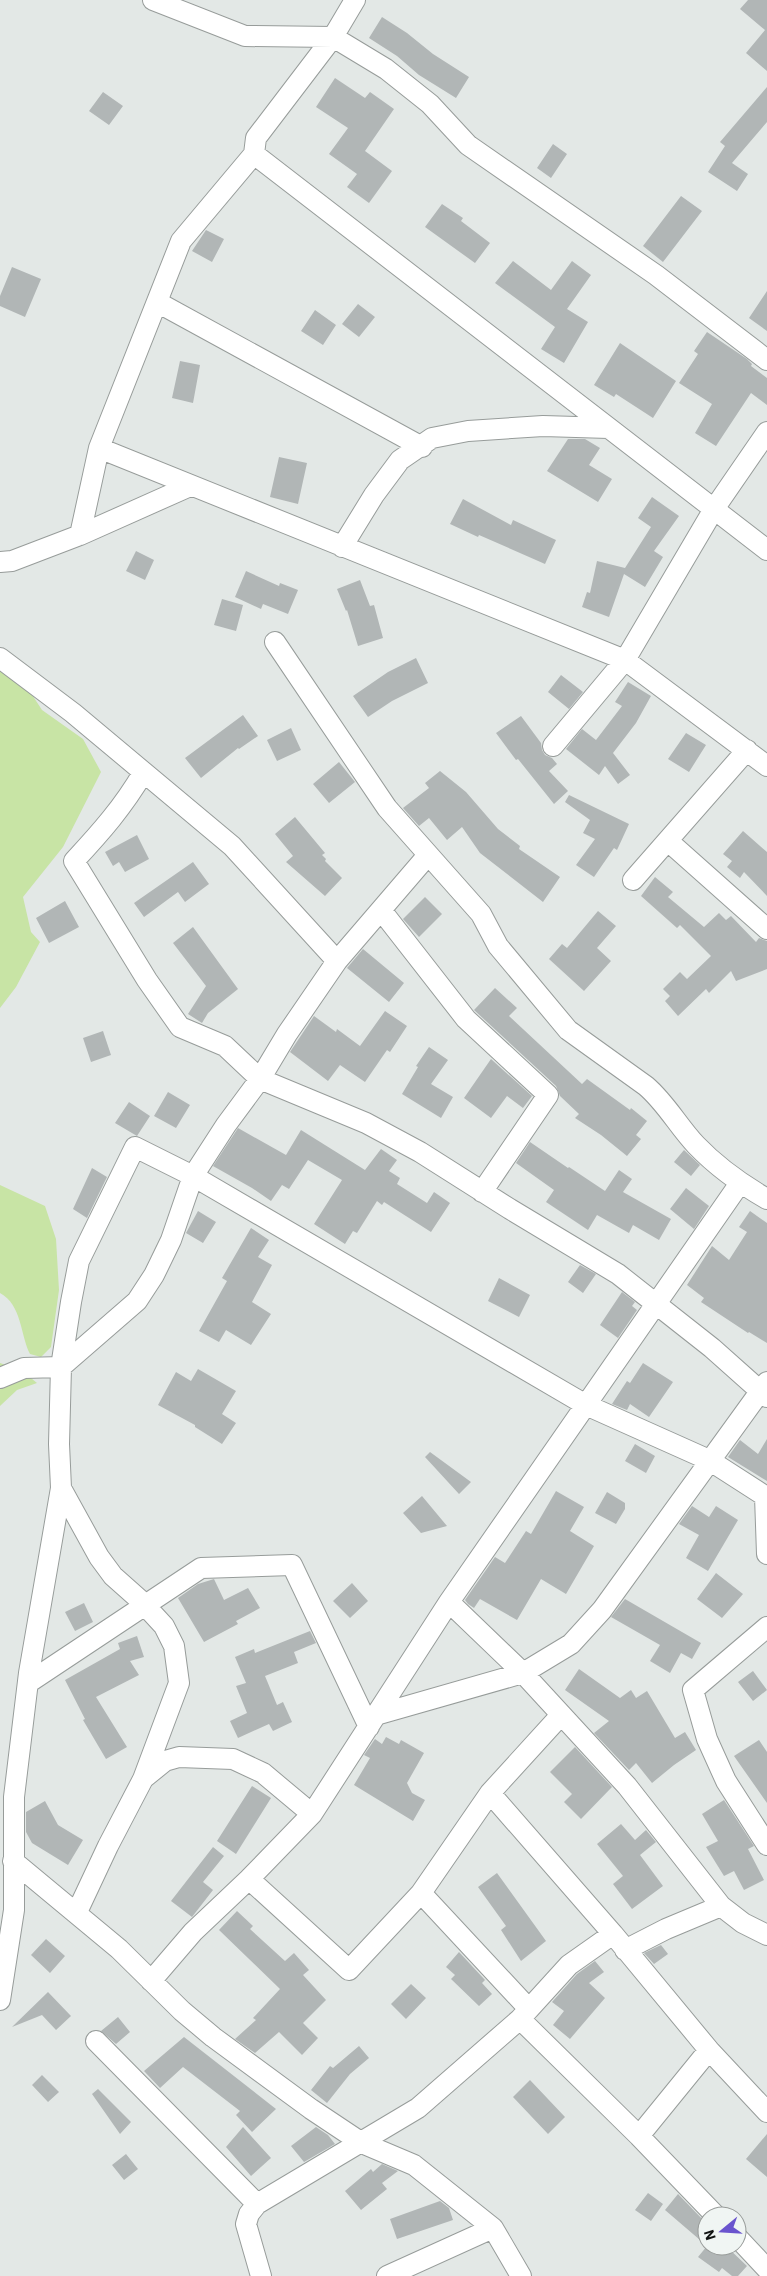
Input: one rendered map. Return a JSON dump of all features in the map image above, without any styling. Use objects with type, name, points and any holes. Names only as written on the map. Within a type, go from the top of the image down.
[{"type":"street","points":[[153,0],[245,36],[333,37],[386,68],[430,104],[468,144],[656,275],[767,360]]},
{"type":"street","points":[[80,535],[99,448],[181,241],[254,154],[256,138],[333,37],[355,0]]},
{"type":"street","points":[[254,154],[767,550]]},
{"type":"street","points":[[157,302],[422,447]]},
{"type":"street","points":[[342,547],[374,495],[400,460],[422,447],[432,438],[468,431],[543,426],[609,428]]},
{"type":"street","points":[[553,746],[625,660],[714,509],[767,432]]},
{"type":"street","points":[[99,448],[625,660],[767,766]]},
{"type":"street","points":[[0,562],[12,560],[80,535],[190,486]]},
{"type":"street","points":[[275,642],[387,808],[481,914],[498,946],[568,1030],[654,1094],[696,1144],[740,1184],[767,1199]]},
{"type":"street","points":[[0,658],[72,713],[232,846],[337,961]]},
{"type":"street","points":[[633,880],[748,750]]},
{"type":"street","points":[[143,773],[126,802],[74,861],[147,980],[180,1027],[225,1046],[260,1079],[366,1123],[420,1152],[482,1192],[618,1274],[765,1390],[709,1460],[602,1610],[571,1644],[522,1673],[372,1721]]},
{"type":"street","points":[[668,841],[767,929]]},
{"type":"street","points":[[0,1378],[24,1368],[61,1367],[136,1301],[154,1276],[171,1240],[193,1176],[226,1125],[260,1079],[287,1034],[337,961],[428,855]]},
{"type":"street","points":[[380,910],[466,1019],[548,1095],[482,1192]]},
{"type":"street","points":[[0,2000],[14,1910],[14,1798],[28,1683],[61,1488],[59,1444],[61,1367],[79,1261],[135,1147],[193,1176],[586,1405],[709,1460],[765,1496],[767,1554]]},
{"type":"street","points":[[152,1981],[193,1932],[249,1879],[312,1814],[449,1602],[740,1184]]},
{"type":"street","points":[[61,1488],[99,1557],[113,1576],[145,1605],[164,1626],[174,1646],[179,1683],[143,1779],[104,1854],[77,1912]]},
{"type":"street","points":[[28,1683],[201,1568],[292,1565],[372,1721]]},
{"type":"street","points":[[449,1602],[522,1673],[627,1786],[721,1906],[742,1923],[767,1935]]},
{"type":"street","points":[[767,1628],[694,1690],[707,1739],[726,1781],[767,1845]]},
{"type":"street","points":[[249,1879],[349,1970],[421,1893],[490,1792],[561,1715]]},
{"type":"street","points":[[143,1779],[165,1761],[179,1757],[233,1759],[264,1773],[312,1814]]},
{"type":"street","points":[[490,1792],[613,1934],[709,2050],[767,2112]]},
{"type":"street","points":[[13,1861],[77,1912],[213,2037],[304,2104],[362,2143],[414,2165],[493,2228],[521,2276]]},
{"type":"street","points":[[421,1893],[525,2014],[706,2206]]},
{"type":"street","points":[[625,1950],[666,1929],[721,1906]]},
{"type":"street","points":[[261,2276],[246,2224],[249,2214],[257,2204],[418,2108],[525,2014],[569,1965],[613,1934]]},
{"type":"street","points":[[96,2041],[257,2204]]},
{"type":"street","points":[[639,2136],[709,2050]]},
{"type":"street","points":[[396,2274],[493,2228]]},
{"type":"street","points":[[747,2248],[767,2269]]},
{"type":"green space","points":[[0,664],[23,681],[42,710],[83,739],[101,772],[63,847],[23,897],[31,932],[40,942],[16,987],[0,1008]]},
{"type":"green space","points":[[0,1185],[45,1206],[56,1239],[59,1290],[51,1347],[41,1357],[30,1354],[17,1312],[7,1298],[0,1293]]},
{"type":"green space","points":[[0,1363],[21,1370],[37,1383],[17,1390],[0,1406]]},
{"type":"building","points":[[748,0],[767,0],[767,71],[746,53],[765,30],[740,9]]},
{"type":"building","points":[[382,17],[407,33],[433,54],[469,77],[456,98],[419,75],[397,56],[369,38]]},
{"type":"building","points":[[335,78],[365,98],[370,92],[394,109],[365,151],[392,171],[369,203],[347,187],[357,174],[329,154],[348,128],[316,107]]},
{"type":"building","points":[[767,87],[767,122],[732,163],[748,174],[737,191],[708,172],[725,146],[720,142]]},
{"type":"building","points":[[103,92],[123,106],[109,125],[89,111]]},
{"type":"building","points":[[553,144],[567,154],[551,178],[537,168]]},
{"type":"building","points":[[681,196],[702,211],[663,262],[643,246]]},
{"type":"building","points":[[442,204],[463,218],[461,221],[490,243],[475,263],[425,227]]},
{"type":"building","points":[[206,230],[224,239],[212,262],[192,251]]},
{"type":"building","points":[[513,261],[551,290],[572,261],[591,275],[567,309],[588,322],[564,363],[541,349],[555,327],[495,283]]},
{"type":"building","points":[[12,267],[41,279],[25,317],[0,306],[0,296]]},
{"type":"building","points":[[767,291],[767,331],[749,318]]},
{"type":"building","points":[[358,304],[375,317],[359,337],[342,324]]},
{"type":"building","points":[[315,310],[336,325],[323,345],[301,331]]},
{"type":"building","points":[[707,332],[747,359],[752,364],[751,366],[767,378],[767,405],[751,393],[716,446],[695,433],[712,404],[679,383],[698,354],[694,351]]},
{"type":"building","points":[[620,343],[676,381],[653,418],[616,394],[614,397],[594,385]]},
{"type":"building","points":[[180,361],[200,365],[193,403],[172,398]]},
{"type":"building","points":[[568,439],[585,439],[600,448],[589,465],[612,479],[598,502],[547,471]]},
{"type":"building","points":[[279,457],[307,463],[298,504],[270,497]]},
{"type":"building","points":[[652,497],[679,516],[654,551],[663,557],[645,587],[624,574],[609,617],[582,607],[587,592],[590,593],[597,561],[625,568],[651,527],[638,518]]},
{"type":"building","points":[[463,499],[511,525],[513,520],[556,540],[545,564],[450,524]]},
{"type":"building","points":[[136,551],[154,560],[145,580],[126,571]]},
{"type":"building","points":[[246,571],[279,586],[280,583],[298,590],[288,614],[263,604],[261,609],[235,597]]},
{"type":"building","points":[[360,580],[370,606],[374,605],[383,638],[358,646],[347,610],[337,589]]},
{"type":"building","points":[[222,599],[243,605],[236,631],[214,625]]},
{"type":"building","points":[[416,658],[428,683],[392,701],[368,717],[353,696],[388,672]]},
{"type":"building","points":[[561,675],[583,692],[569,709],[548,692]]},
{"type":"building","points":[[628,682],[651,696],[636,723],[613,753],[630,775],[618,784],[605,766],[599,775],[566,749],[582,729],[596,740],[622,706],[615,702]]},
{"type":"building","points":[[243,715],[258,736],[238,748],[201,778],[185,758]]},
{"type":"building","points":[[521,716],[541,743],[545,755],[552,758],[557,764],[549,771],[568,791],[554,804],[518,759],[516,760],[496,733]]},
{"type":"building","points":[[291,728],[301,750],[277,761],[267,740]]},
{"type":"building","points":[[686,733],[706,745],[689,772],[668,759]]},
{"type":"building","points":[[339,762],[355,782],[329,803],[313,784]]},
{"type":"building","points":[[440,771],[466,792],[498,829],[520,846],[519,849],[560,877],[543,902],[480,853],[462,827],[447,840],[429,818],[419,826],[403,808],[429,788],[425,783]]},
{"type":"building","points":[[569,795],[629,824],[617,850],[614,848],[594,877],[576,865],[595,839],[583,833],[590,820],[565,802]]},
{"type":"building","points":[[295,817],[325,853],[322,855],[326,859],[325,861],[342,878],[325,896],[286,862],[293,856],[275,834]]},
{"type":"building","points":[[743,831],[767,852],[767,896],[744,872],[740,878],[727,867],[732,861],[723,854]]},
{"type":"building","points":[[137,835],[149,859],[125,872],[119,862],[113,866],[105,852]]},
{"type":"building","points":[[193,862],[209,884],[185,902],[178,892],[144,917],[134,903]]},
{"type":"building","points":[[655,877],[673,892],[668,897],[704,927],[719,913],[726,920],[731,916],[756,942],[759,938],[767,941],[767,969],[736,981],[731,971],[709,993],[706,989],[678,1016],[665,1001],[670,996],[663,989],[680,972],[687,979],[711,956],[680,925],[677,928],[641,896]]},
{"type":"building","points":[[425,897],[442,914],[419,937],[403,919]]},
{"type":"building","points":[[65,901],[79,927],[49,943],[36,918]]},
{"type":"building","points":[[598,911],[616,926],[597,948],[611,961],[584,991],[549,959],[562,944],[567,948]]},
{"type":"building","points":[[193,927],[238,989],[208,1013],[202,1023],[188,1014],[206,986],[173,943]]},
{"type":"building","points":[[363,949],[404,983],[389,1002],[347,968]]},
{"type":"building","points":[[495,988],[517,1008],[509,1016],[582,1084],[587,1079],[647,1121],[636,1135],[641,1139],[627,1156],[601,1135],[575,1118],[579,1114],[560,1096],[556,1086],[474,1010]]},
{"type":"building","points":[[385,1011],[407,1026],[390,1052],[387,1050],[365,1082],[340,1065],[328,1081],[290,1052],[314,1016],[336,1032],[337,1029],[360,1046]]},
{"type":"building","points":[[103,1031],[111,1055],[91,1062],[83,1038]]},
{"type":"building","points":[[429,1047],[448,1060],[431,1084],[453,1097],[441,1118],[402,1094],[418,1067],[416,1066]]},
{"type":"building","points":[[491,1059],[532,1096],[523,1108],[507,1096],[491,1118],[464,1098]]},
{"type":"building","points":[[168,1092],[190,1105],[176,1128],[154,1116]]},
{"type":"building","points":[[129,1102],[150,1116],[137,1136],[115,1123]]},
{"type":"building","points":[[238,1128],[286,1155],[301,1130],[365,1170],[381,1149],[397,1160],[389,1171],[400,1178],[397,1184],[427,1203],[434,1192],[450,1203],[431,1232],[384,1202],[382,1205],[377,1201],[357,1233],[353,1231],[345,1244],[314,1224],[342,1180],[308,1160],[289,1189],[282,1185],[271,1201],[213,1166]]},
{"type":"building","points":[[530,1142],[605,1191],[619,1170],[632,1179],[623,1192],[671,1219],[659,1240],[633,1225],[629,1233],[597,1215],[588,1230],[546,1202],[554,1190],[516,1163]]},
{"type":"building","points":[[684,1150],[700,1165],[691,1176],[674,1162]]},
{"type":"building","points":[[92,1168],[107,1177],[87,1218],[73,1209]]},
{"type":"building","points":[[686,1188],[709,1206],[694,1229],[670,1209]]},
{"type":"building","points":[[198,1211],[216,1222],[203,1243],[186,1233]]},
{"type":"building","points":[[750,1211],[767,1223],[767,1343],[748,1333],[701,1302],[704,1298],[687,1285],[712,1246],[729,1260],[747,1232],[739,1227]]},
{"type":"building","points":[[251,1228],[269,1240],[258,1257],[272,1265],[252,1302],[271,1314],[251,1345],[226,1330],[219,1342],[199,1331],[227,1281],[222,1278]]},
{"type":"building","points":[[580,1265],[596,1274],[583,1293],[568,1282]]},
{"type":"building","points":[[499,1278],[530,1295],[519,1317],[488,1301]]},
{"type":"building","points":[[622,1292],[635,1302],[632,1306],[637,1310],[618,1338],[600,1325]]},
{"type":"building","points":[[643,1363],[673,1382],[649,1417],[630,1404],[627,1410],[612,1404],[627,1381],[630,1383]]},
{"type":"building","points":[[198,1369],[236,1391],[222,1414],[236,1423],[222,1444],[195,1427],[195,1425],[158,1405],[176,1372],[191,1381]]},
{"type":"building","points":[[767,1439],[767,1481],[728,1457],[740,1440],[758,1454]]},
{"type":"building","points":[[635,1444],[655,1456],[646,1473],[625,1461]]},
{"type":"building","points":[[430,1452],[471,1482],[459,1494],[425,1457]]},
{"type":"building","points":[[556,1491],[584,1507],[570,1531],[594,1546],[566,1594],[541,1579],[517,1620],[480,1599],[474,1608],[468,1604],[465,1600],[495,1557],[505,1563],[526,1531],[531,1534]]},
{"type":"building","points":[[607,1492],[625,1503],[625,1509],[616,1524],[595,1513]]},
{"type":"building","points":[[422,1496],[447,1526],[421,1533],[403,1513]]},
{"type":"building","points":[[692,1506],[709,1517],[716,1506],[738,1520],[708,1571],[686,1558],[699,1535],[679,1524]]},
{"type":"building","points":[[716,1573],[743,1594],[722,1618],[697,1599]]},
{"type":"building","points":[[214,1579],[224,1600],[248,1588],[260,1608],[236,1621],[238,1624],[204,1642],[178,1598],[198,1584]]},
{"type":"building","points":[[352,1583],[368,1601],[350,1618],[333,1601]]},
{"type":"building","points":[[625,1599],[701,1643],[692,1659],[681,1653],[670,1673],[650,1661],[660,1645],[611,1617]]},
{"type":"building","points":[[84,1603],[93,1622],[75,1631],[65,1612]]},
{"type":"building","points":[[310,1631],[316,1643],[294,1652],[298,1663],[265,1676],[277,1705],[283,1702],[292,1722],[273,1731],[269,1724],[238,1738],[230,1721],[247,1713],[236,1686],[246,1683],[235,1657],[254,1649],[255,1653]]},
{"type":"building","points":[[137,1636],[144,1657],[130,1661],[139,1675],[96,1697],[127,1747],[106,1759],[83,1720],[85,1719],[65,1680],[120,1649],[118,1643]]},
{"type":"building","points":[[579,1669],[620,1698],[631,1690],[636,1698],[647,1691],[675,1738],[685,1732],[696,1750],[652,1783],[636,1763],[629,1770],[594,1733],[609,1721],[565,1690]]},
{"type":"building","points":[[753,1671],[767,1690],[753,1701],[738,1682]]},
{"type":"building","points":[[386,1737],[399,1744],[401,1740],[424,1753],[407,1783],[412,1793],[425,1800],[413,1821],[354,1785],[370,1758],[364,1755],[375,1739],[382,1744]]},
{"type":"building","points":[[759,1740],[767,1752],[767,1803],[734,1756]]},
{"type":"building","points":[[575,1747],[612,1787],[581,1819],[564,1802],[572,1794],[550,1772]]},
{"type":"building","points":[[252,1786],[271,1798],[236,1854],[217,1841]]},
{"type":"building","points":[[724,1800],[754,1846],[748,1849],[764,1880],[744,1890],[734,1871],[724,1876],[706,1847],[718,1841],[702,1814]]},
{"type":"building","points":[[45,1801],[58,1825],[83,1840],[68,1865],[32,1843],[26,1832],[26,1812]]},
{"type":"building","points":[[621,1824],[635,1840],[646,1830],[656,1842],[640,1855],[663,1886],[632,1909],[613,1884],[623,1876],[597,1844]]},
{"type":"building","points":[[213,1847],[224,1856],[203,1882],[213,1890],[192,1917],[171,1901]]},
{"type":"building","points":[[497,1873],[546,1941],[521,1961],[501,1930],[506,1926],[478,1887]]},
{"type":"building","points":[[237,1911],[253,1926],[250,1929],[285,1961],[294,1953],[309,1970],[303,1975],[326,2000],[303,2023],[318,2038],[302,2055],[279,2032],[255,2053],[235,2039],[256,2020],[253,2018],[280,1989],[219,1930]]},
{"type":"building","points":[[46,1939],[65,1956],[50,1973],[31,1955]]},
{"type":"building","points":[[661,1945],[668,1954],[654,1964],[644,1953]]},
{"type":"building","points":[[459,1952],[485,1980],[482,1983],[492,1994],[479,2006],[451,1979],[455,1975],[446,1967]]},
{"type":"building","points":[[595,1961],[604,1972],[589,1983],[605,1998],[570,2039],[553,2025],[564,2011],[552,2002],[577,1974]]},
{"type":"building","points":[[411,1984],[426,1998],[406,2019],[391,2004]]},
{"type":"building","points":[[48,1992],[71,2016],[56,2030],[42,2015],[12,2027]]},
{"type":"building","points":[[118,2017],[130,2032],[116,2044],[101,2031]]},
{"type":"building","points":[[184,2037],[276,2109],[252,2132],[236,2115],[240,2111],[183,2067],[160,2088],[144,2071]]},
{"type":"building","points":[[359,2046],[369,2058],[350,2074],[327,2103],[311,2090],[330,2066],[333,2068]]},
{"type":"building","points":[[42,2075],[59,2092],[48,2102],[32,2085]]},
{"type":"building","points":[[530,2080],[565,2117],[548,2134],[513,2097]]},
{"type":"building","points":[[98,2089],[131,2122],[120,2134],[92,2094]]},
{"type":"building","points":[[243,2127],[271,2158],[251,2176],[226,2147]]},
{"type":"building","points":[[316,2127],[328,2135],[335,2144],[304,2162],[291,2146]]},
{"type":"building","points":[[767,2134],[767,2177],[746,2159]]},
{"type":"building","points":[[126,2154],[138,2169],[124,2180],[112,2165]]},
{"type":"building","points":[[382,2164],[398,2171],[382,2183],[387,2189],[361,2210],[345,2191],[371,2169],[373,2172]]},
{"type":"building","points":[[648,2193],[663,2204],[651,2221],[635,2210]]},
{"type":"building","points":[[678,2194],[697,2214],[697,2237],[665,2210]]},
{"type":"building","points":[[440,2201],[449,2208],[453,2220],[397,2239],[390,2219]]},
{"type":"building","points":[[736,2256],[747,2266],[738,2276],[732,2276],[722,2268],[719,2272],[698,2257]]}]
